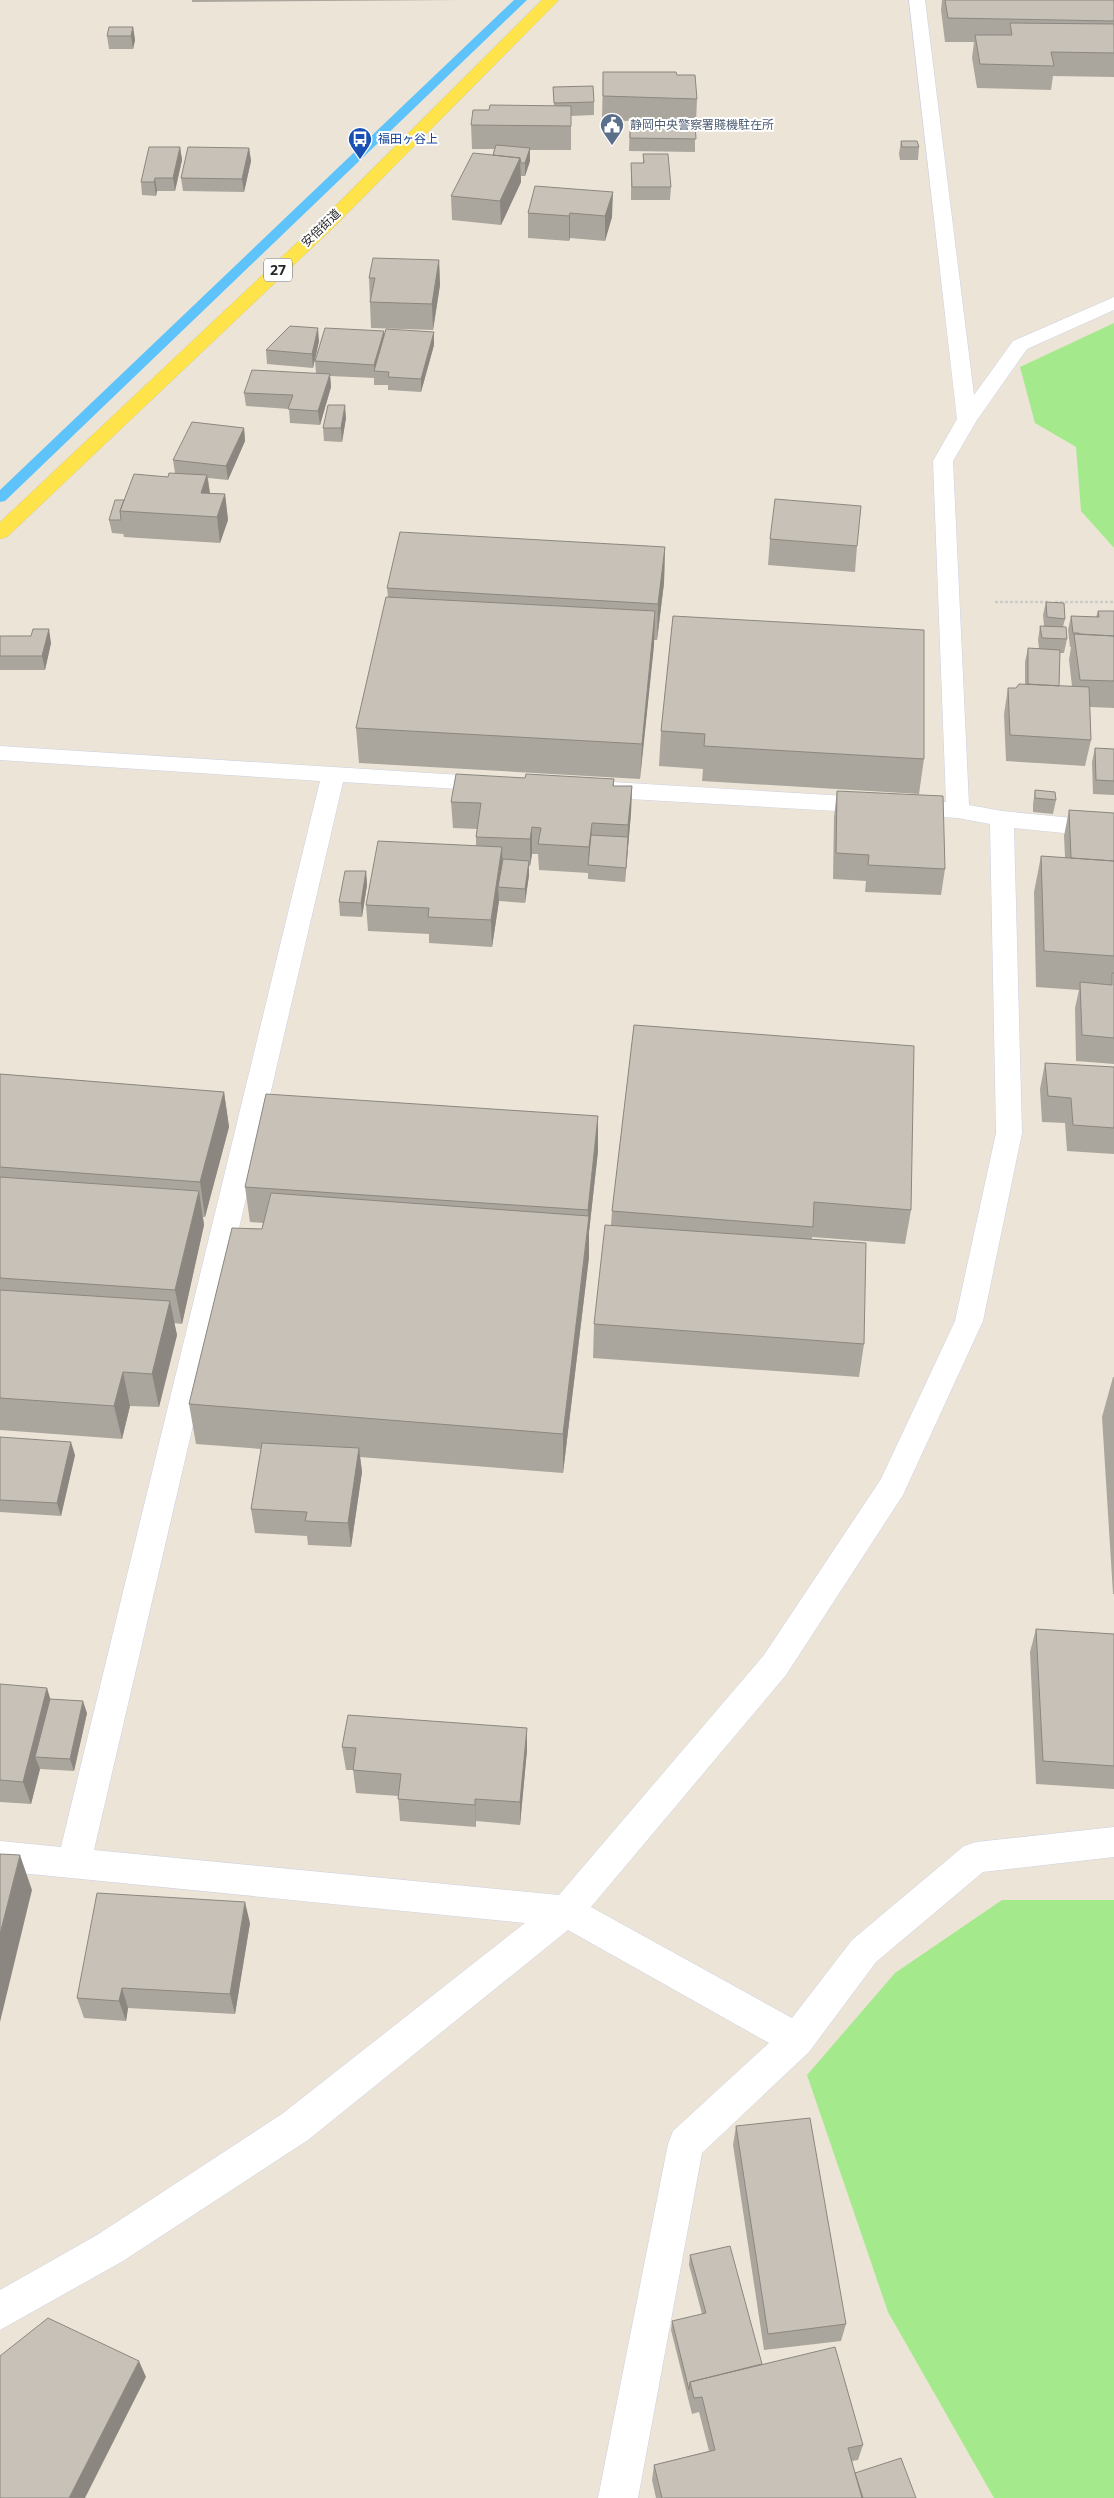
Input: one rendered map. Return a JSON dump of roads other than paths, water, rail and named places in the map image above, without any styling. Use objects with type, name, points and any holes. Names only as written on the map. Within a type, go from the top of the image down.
[{"type":"main road","name":"安倍街道","points":[[0,534],[328,223],[551,0]]},
{"type":"street","points":[[917,0],[967,419]]},
{"type":"street","points":[[958,810],[943,461],[967,419],[1020,345],[1114,303]]},
{"type":"street","points":[[0,753],[511,785]]},
{"type":"street","points":[[74,1863],[333,775]]},
{"type":"street","points":[[571,788],[958,810],[1002,819],[1114,830]]},
{"type":"street","points":[[0,2311],[110,2248],[295,2127],[566,1911],[775,1665],[892,1486],[969,1320],[1009,1133],[1002,819]]},
{"type":"street","points":[[618,2498],[686,2144],[797,2040],[864,1951],[976,1857],[1114,1842]]},
{"type":"street","points":[[0,1856],[566,1911],[797,2040]]},
{"type":"waterway","points":[[0,498],[521,0]]},
{"type":"place","name":"静岡中央警察署賤機駐在所","points":[[612,146]]},
{"type":"place","name":"福田ヶ谷上","points":[[360,160]]}]
